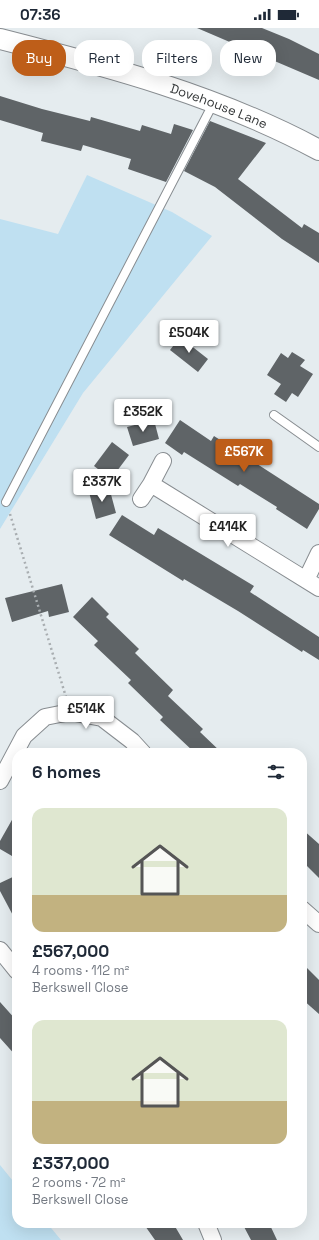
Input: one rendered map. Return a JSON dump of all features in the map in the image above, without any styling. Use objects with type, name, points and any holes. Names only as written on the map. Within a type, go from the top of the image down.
[{"type":"street","name":"Dovehouse Lane","points":[[0,39],[129,72],[214,101],[289,134],[319,150]]},
{"type":"street","points":[[141,499],[151,484],[162,461]]},
{"type":"street","points":[[151,484],[313,584],[319,553]]},
{"type":"street","points":[[18,748],[24,736],[45,717],[70,712],[102,718],[132,741],[138,748]]},
{"type":"street","points":[[0,781],[12,758]]},
{"type":"street","points":[[307,913],[319,924]]},
{"type":"street","points":[[0,950],[12,965]]},
{"type":"street","points":[[208,1228],[213,1240]]},
{"type":"lane","points":[[6,502],[214,101]]},
{"type":"lane","points":[[274,415],[319,448]]},
{"type":"path","points":[[6,502],[70,712]]},
{"type":"shaded area","points":[[87,175],[172,212],[212,236],[83,393],[0,529],[0,219],[58,234]]},
{"type":"shaded area","points":[[0,1165],[12,1180],[12,1228],[51,1228],[61,1240],[0,1240]]},
{"type":"building","points":[[197,28],[262,28],[289,39],[319,54],[319,80],[276,62],[276,40],[225,40]]},
{"type":"building","points":[[0,96],[42,109],[90,121],[91,117],[140,131],[142,125],[171,134],[174,124],[193,130],[166,182],[128,169],[131,159],[83,145],[81,151],[41,141],[43,133],[0,120]]},
{"type":"building","points":[[210,121],[266,143],[238,179],[302,228],[304,224],[319,233],[319,263],[282,239],[215,187],[184,171]]},
{"type":"building","points":[[180,337],[208,359],[198,372],[170,350]]},
{"type":"building","points":[[292,352],[305,360],[300,366],[313,374],[298,397],[292,393],[286,402],[274,394],[281,384],[267,375],[281,353],[288,358]]},
{"type":"building","points":[[154,420],[159,439],[133,446],[127,427]]},
{"type":"building","points":[[180,420],[211,441],[214,436],[319,504],[319,509],[307,529],[276,509],[277,507],[240,484],[238,486],[184,452],[182,455],[165,443]]},
{"type":"building","points":[[112,442],[129,455],[111,479],[94,466]]},
{"type":"building","points":[[109,487],[116,513],[96,519],[89,492]]},
{"type":"building","points":[[122,515],[154,535],[158,528],[254,586],[250,592],[319,637],[319,660],[303,650],[302,652],[238,611],[184,579],[183,581],[109,535]]},
{"type":"building","points":[[62,584],[69,612],[49,617],[48,611],[12,622],[5,598]]},
{"type":"building","points":[[92,597],[109,614],[106,617],[139,649],[135,653],[173,690],[168,696],[203,729],[200,732],[217,748],[190,748],[160,720],[163,717],[128,683],[131,680],[94,645],[98,641],[73,617]]},
{"type":"building","points":[[12,820],[12,856],[0,849],[0,841]]},
{"type":"building","points":[[307,833],[319,844],[319,878],[307,866]]},
{"type":"building","points":[[12,877],[12,914],[0,891],[0,883]]},
{"type":"building","points":[[307,968],[319,980],[319,1014],[307,1003]]},
{"type":"building","points":[[0,1002],[12,1015],[12,1051],[0,1038]]},
{"type":"building","points":[[147,1228],[176,1228],[183,1240],[155,1240]]},
{"type":"building","points":[[245,1228],[271,1228],[277,1240],[251,1240]]}]
